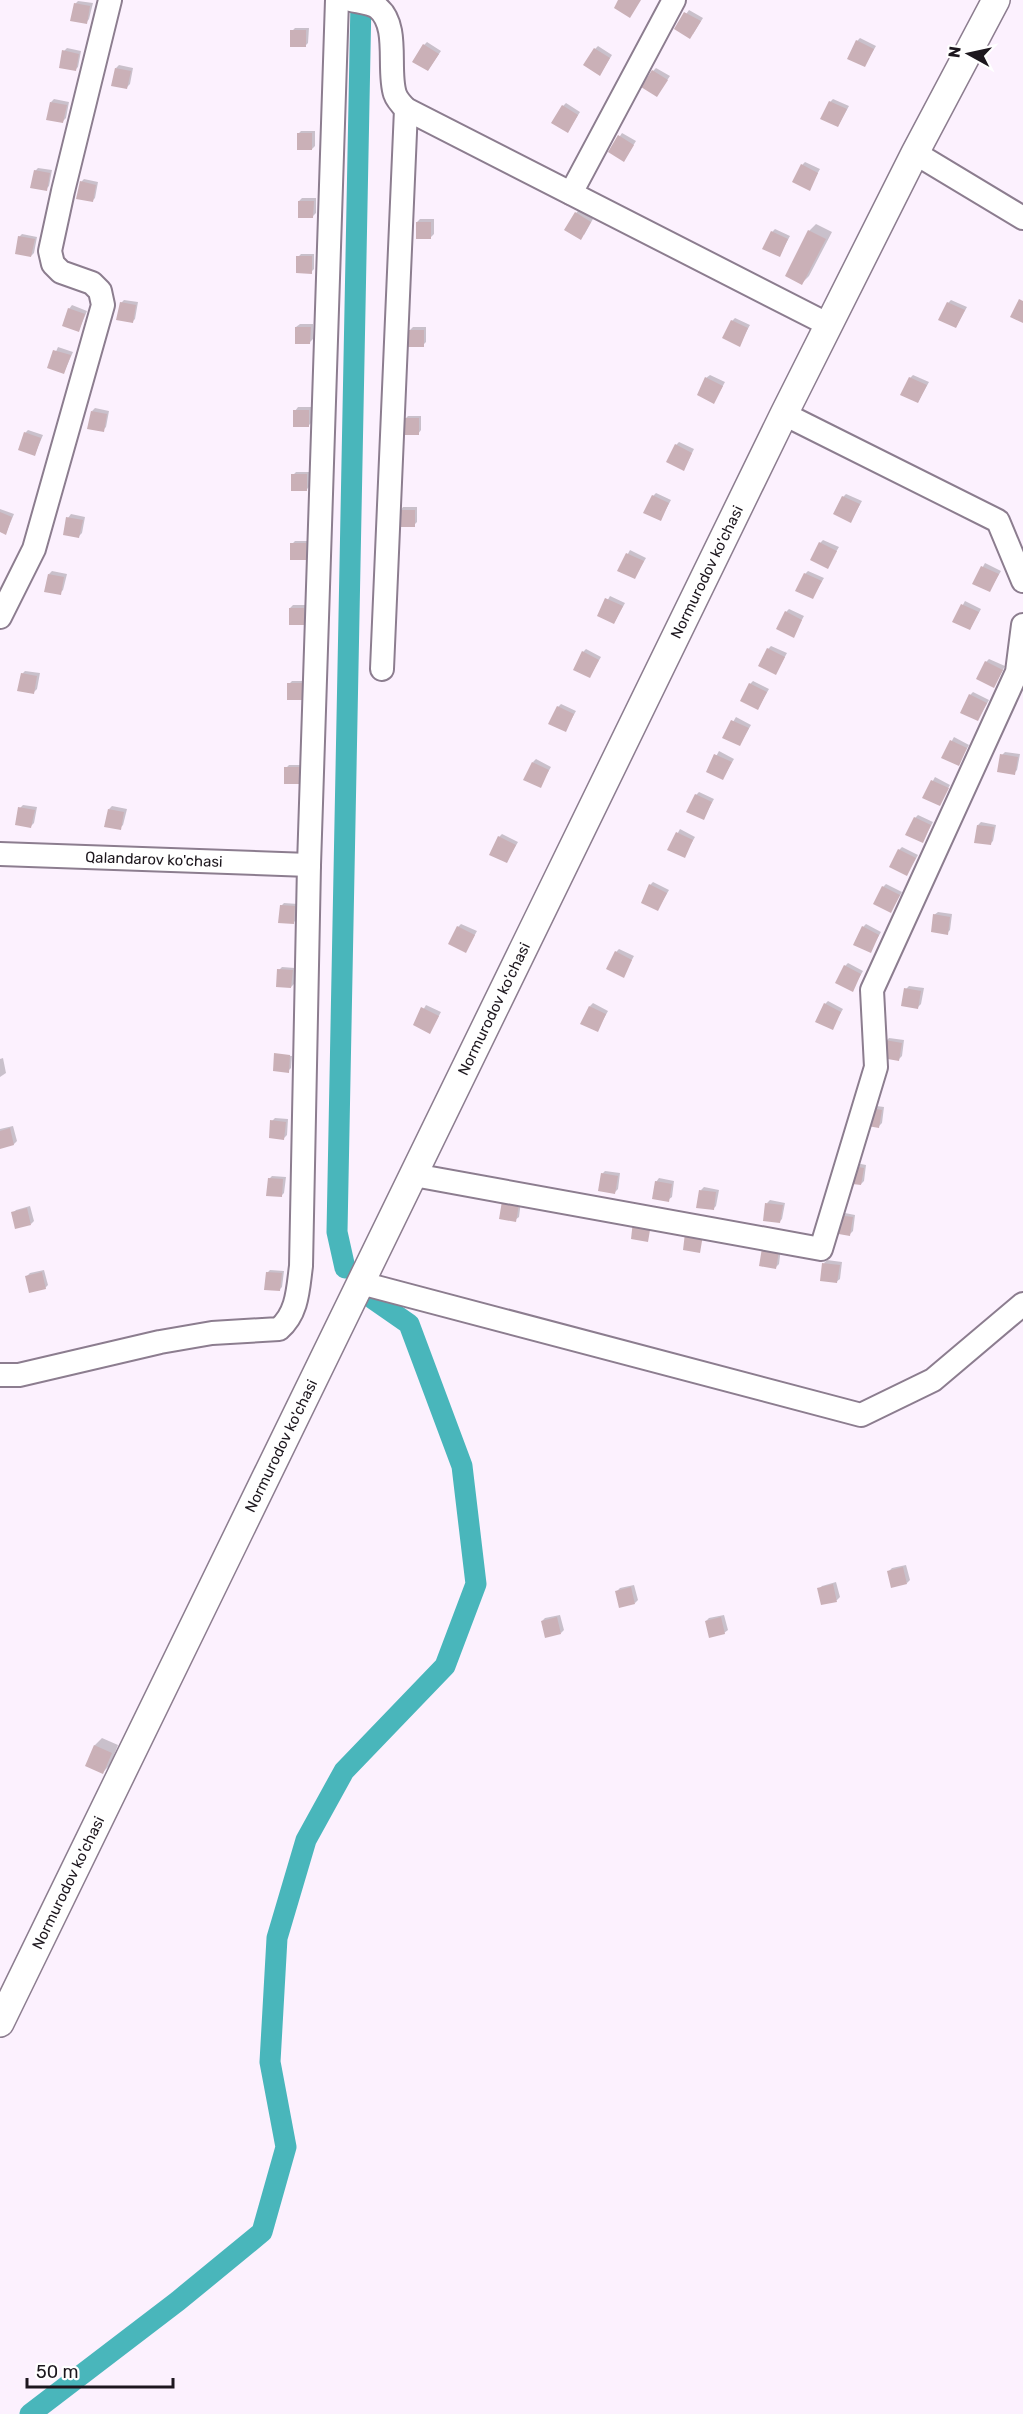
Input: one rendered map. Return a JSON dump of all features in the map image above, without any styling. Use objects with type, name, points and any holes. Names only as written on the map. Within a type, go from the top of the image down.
[{"type":"main road","name":"Normurodov ko'chasi","points":[[0,2023],[784,414],[915,153],[996,0]]},
{"type":"street","points":[[0,617],[34,549],[103,305],[100,291],[92,283],[61,272],[54,264],[50,251],[110,0]]},
{"type":"street","points":[[0,1375],[19,1376],[160,1342],[212,1333],[279,1329],[291,1314],[296,1303],[301,1266],[309,865],[337,0]]},
{"type":"street","points":[[351,0],[378,7],[386,18],[393,49],[392,81],[396,97],[406,109],[829,325]]},
{"type":"street","points":[[571,193],[674,0]]},
{"type":"street","points":[[382,669],[406,109]]},
{"type":"street","points":[[915,153],[1023,218]]},
{"type":"street","points":[[784,414],[998,520],[1023,581]]},
{"type":"street","points":[[414,1175],[821,1249],[876,1067],[872,990],[1017,672],[1023,625]]},
{"type":"street","name":"Qalandarov ko'chasi","points":[[0,854],[309,865]]},
{"type":"street","points":[[361,1283],[861,1415],[933,1380],[1023,1304]]},
{"type":"building","points":[[618,0],[641,0],[630,18],[614,8]]},
{"type":"building","points":[[74,3],[90,6],[87,24],[70,21]]},
{"type":"building","points":[[684,12],[701,21],[690,39],[674,29]]},
{"type":"building","points":[[290,30],[306,30],[306,47],[290,47]]},
{"type":"building","points":[[856,40],[874,49],[865,67],[847,59]]},
{"type":"building","points":[[423,44],[439,54],[428,71],[412,62]]},
{"type":"building","points":[[594,48],[610,58],[600,76],[583,65]]},
{"type":"building","points":[[62,50],[79,54],[76,71],[59,68]]},
{"type":"building","points":[[115,68],[131,71],[127,89],[111,86]]},
{"type":"building","points":[[652,70],[668,80],[657,97],[641,87]]},
{"type":"building","points":[[829,101],[847,109],[838,127],[820,119]]},
{"type":"building","points":[[50,102],[67,105],[63,123],[46,120]]},
{"type":"building","points":[[562,105],[578,115],[568,133],[551,123]]},
{"type":"building","points":[[297,133],[312,133],[312,150],[297,150]]},
{"type":"building","points":[[618,135],[634,145],[624,162],[608,152]]},
{"type":"building","points":[[801,164],[818,173],[810,191],[792,182]]},
{"type":"building","points":[[34,170],[50,173],[47,191],[30,188]]},
{"type":"building","points":[[80,181],[96,185],[93,202],[76,199]]},
{"type":"building","points":[[298,201],[314,201],[313,218],[298,218]]},
{"type":"building","points":[[575,212],[591,222],[581,240],[564,230]]},
{"type":"building","points":[[416,222],[431,222],[431,239],[416,239]]},
{"type":"building","points":[[808,230],[826,239],[802,285],[785,276]]},
{"type":"building","points":[[771,231],[788,239],[780,257],[762,249]]},
{"type":"building","points":[[18,236],[35,239],[31,257],[15,254]]},
{"type":"building","points":[[296,256],[312,256],[312,274],[296,273]]},
{"type":"building","points":[[1019,299],[1023,301],[1023,323],[1010,317]]},
{"type":"building","points":[[120,302],[136,305],[133,323],[116,320]]},
{"type":"building","points":[[947,302],[965,310],[956,328],[938,320]]},
{"type":"building","points":[[68,308],[85,314],[79,332],[62,326]]},
{"type":"building","points":[[731,320],[748,328],[740,347],[722,338]]},
{"type":"building","points":[[295,327],[311,327],[310,344],[295,344]]},
{"type":"building","points":[[408,330],[424,330],[424,347],[408,347]]},
{"type":"building","points":[[53,350],[71,355],[64,374],[47,368]]},
{"type":"building","points":[[705,377],[723,386],[714,404],[697,395]]},
{"type":"building","points":[[909,377],[927,385],[918,403],[900,395]]},
{"type":"building","points":[[293,410],[309,410],[309,427],[293,427]]},
{"type":"building","points":[[91,411],[107,414],[104,432],[87,429]]},
{"type":"building","points":[[403,418],[419,418],[419,435],[403,435]]},
{"type":"building","points":[[24,432],[41,438],[35,456],[18,450]]},
{"type":"building","points":[[675,444],[692,453],[684,471],[666,462]]},
{"type":"building","points":[[291,474],[307,474],[307,491],[291,491]]},
{"type":"building","points":[[652,495],[669,503],[661,521],[643,513]]},
{"type":"building","points":[[842,496],[860,504],[851,523],[833,514]]},
{"type":"building","points":[[399,510],[415,510],[415,527],[399,527]]},
{"type":"building","points":[[0,512],[12,517],[6,535],[0,532]]},
{"type":"building","points":[[66,517],[83,520],[79,538],[63,535]]},
{"type":"building","points":[[819,542],[837,551],[828,569],[810,560]]},
{"type":"building","points":[[290,543],[306,543],[306,560],[290,560]]},
{"type":"building","points":[[626,553],[644,561],[635,579],[617,571]]},
{"type":"building","points":[[981,566],[999,574],[990,592],[972,584]]},
{"type":"building","points":[[804,573],[822,581],[813,599],[795,591]]},
{"type":"building","points":[[48,574],[64,577],[61,595],[44,592]]},
{"type":"building","points":[[605,598],[623,606],[614,624],[597,616]]},
{"type":"building","points":[[961,604],[979,612],[970,630],[952,622]]},
{"type":"building","points":[[289,608],[304,608],[304,625],[289,625]]},
{"type":"building","points":[[785,611],[802,620],[794,638],[776,629]]},
{"type":"building","points":[[767,648],[785,657],[776,675],[758,666]]},
{"type":"building","points":[[582,651],[599,660],[590,678],[573,670]]},
{"type":"building","points":[[985,661],[1003,670],[994,688],[976,679]]},
{"type":"building","points":[[21,673],[37,676],[34,694],[17,691]]},
{"type":"building","points":[[287,683],[303,683],[303,700],[287,700]]},
{"type":"building","points":[[749,683],[767,692],[758,710],[740,701]]},
{"type":"building","points":[[969,694],[987,703],[978,721],[960,713]]},
{"type":"building","points":[[557,706],[574,714],[566,732],[548,724]]},
{"type":"building","points":[[731,720],[749,728],[740,746],[722,738]]},
{"type":"building","points":[[950,740],[967,748],[959,766],[941,758]]},
{"type":"building","points":[[714,754],[732,762],[723,780],[706,772]]},
{"type":"building","points":[[1000,754],[1018,757],[1015,775],[997,772]]},
{"type":"building","points":[[532,762],[549,770],[541,788],[523,780]]},
{"type":"building","points":[[284,767],[300,767],[300,784],[284,784]]},
{"type":"building","points":[[931,780],[949,788],[940,806],[922,798]]},
{"type":"building","points":[[695,794],[712,802],[704,820],[686,812]]},
{"type":"building","points":[[18,807],[35,810],[31,828],[15,825]]},
{"type":"building","points":[[108,809],[124,812],[121,830],[104,827]]},
{"type":"building","points":[[914,817],[931,825],[923,843],[905,835]]},
{"type":"building","points":[[977,825],[994,827],[991,845],[974,843]]},
{"type":"building","points":[[676,832],[693,840],[685,858],[667,850]]},
{"type":"building","points":[[498,836],[516,845],[507,863],[489,855]]},
{"type":"building","points":[[898,849],[916,858],[907,876],[889,867]]},
{"type":"building","points":[[649,884],[667,893],[658,911],[641,903]]},
{"type":"building","points":[[882,886],[900,895],[891,913],[873,904]]},
{"type":"building","points":[[280,905],[295,906],[294,924],[278,923]]},
{"type":"building","points":[[933,914],[950,917],[948,935],[931,932]]},
{"type":"building","points":[[457,926],[475,935],[466,953],[448,944]]},
{"type":"building","points":[[862,926],[879,935],[871,953],[853,945]]},
{"type":"building","points":[[615,951],[632,960],[624,978],[606,969]]},
{"type":"building","points":[[844,965],[861,974],[853,992],[835,983]]},
{"type":"building","points":[[277,969],[293,970],[291,988],[276,987]]},
{"type":"building","points":[[904,988],[921,991],[918,1009],[901,1006]]},
{"type":"building","points":[[824,1003],[841,1012],[833,1030],[815,1022]]},
{"type":"building","points":[[589,1006],[606,1014],[598,1032],[580,1024]]},
{"type":"building","points":[[421,1007],[439,1016],[430,1034],[413,1025]]},
{"type":"building","points":[[885,1040],[902,1043],[899,1061],[882,1058]]},
{"type":"building","points":[[274,1053],[290,1055],[289,1073],[273,1071]]},
{"type":"building","points":[[865,1107],[882,1110],[879,1128],[862,1125]]},
{"type":"building","points":[[270,1120],[286,1122],[284,1140],[269,1138]]},
{"type":"building","points":[[10,1128],[14,1145],[0,1149],[0,1131]]},
{"type":"building","points":[[847,1165],[864,1168],[861,1185],[844,1183]]},
{"type":"building","points":[[601,1173],[618,1176],[615,1194],[598,1191]]},
{"type":"building","points":[[268,1178],[283,1179],[282,1197],[266,1196]]},
{"type":"building","points":[[655,1181],[672,1184],[669,1202],[652,1199]]},
{"type":"building","points":[[699,1190],[716,1192],[714,1210],[696,1208]]},
{"type":"building","points":[[502,1201],[519,1204],[516,1222],[499,1219]]},
{"type":"building","points":[[765,1203],[783,1205],[780,1223],[763,1221]]},
{"type":"building","points":[[27,1208],[31,1225],[15,1229],[11,1212]]},
{"type":"building","points":[[836,1215],[853,1217],[850,1236],[833,1233]]},
{"type":"building","points":[[633,1221],[651,1224],[648,1242],[631,1239]]},
{"type":"building","points":[[685,1233],[703,1235],[700,1253],[683,1250]]},
{"type":"building","points":[[762,1248],[779,1251],[776,1269],[759,1266]]},
{"type":"building","points":[[822,1263],[840,1265],[837,1283],[820,1281]]},
{"type":"building","points":[[42,1272],[46,1289],[29,1293],[25,1276]]},
{"type":"building","points":[[266,1272],[282,1273],[280,1291],[264,1290]]},
{"type":"building","points":[[903,1567],[907,1584],[891,1588],[887,1571]]},
{"type":"building","points":[[833,1584],[837,1602],[821,1605],[817,1588]]},
{"type":"building","points":[[631,1587],[635,1604],[619,1608],[615,1591]]},
{"type":"building","points":[[557,1617],[561,1634],[545,1638],[541,1621]]},
{"type":"building","points":[[721,1617],[725,1634],[709,1638],[705,1621]]},
{"type":"building","points":[[94,1745],[112,1753],[103,1774],[85,1766]]},
{"type":"waterway","points":[[345,1268],[337,1232],[361,0]]},
{"type":"waterway","points":[[30,2414],[178,2301],[262,2232],[286,2147],[270,2062],[277,1938],[306,1840],[344,1771],[445,1666],[476,1584],[462,1466],[409,1324],[373,1299]]}]
